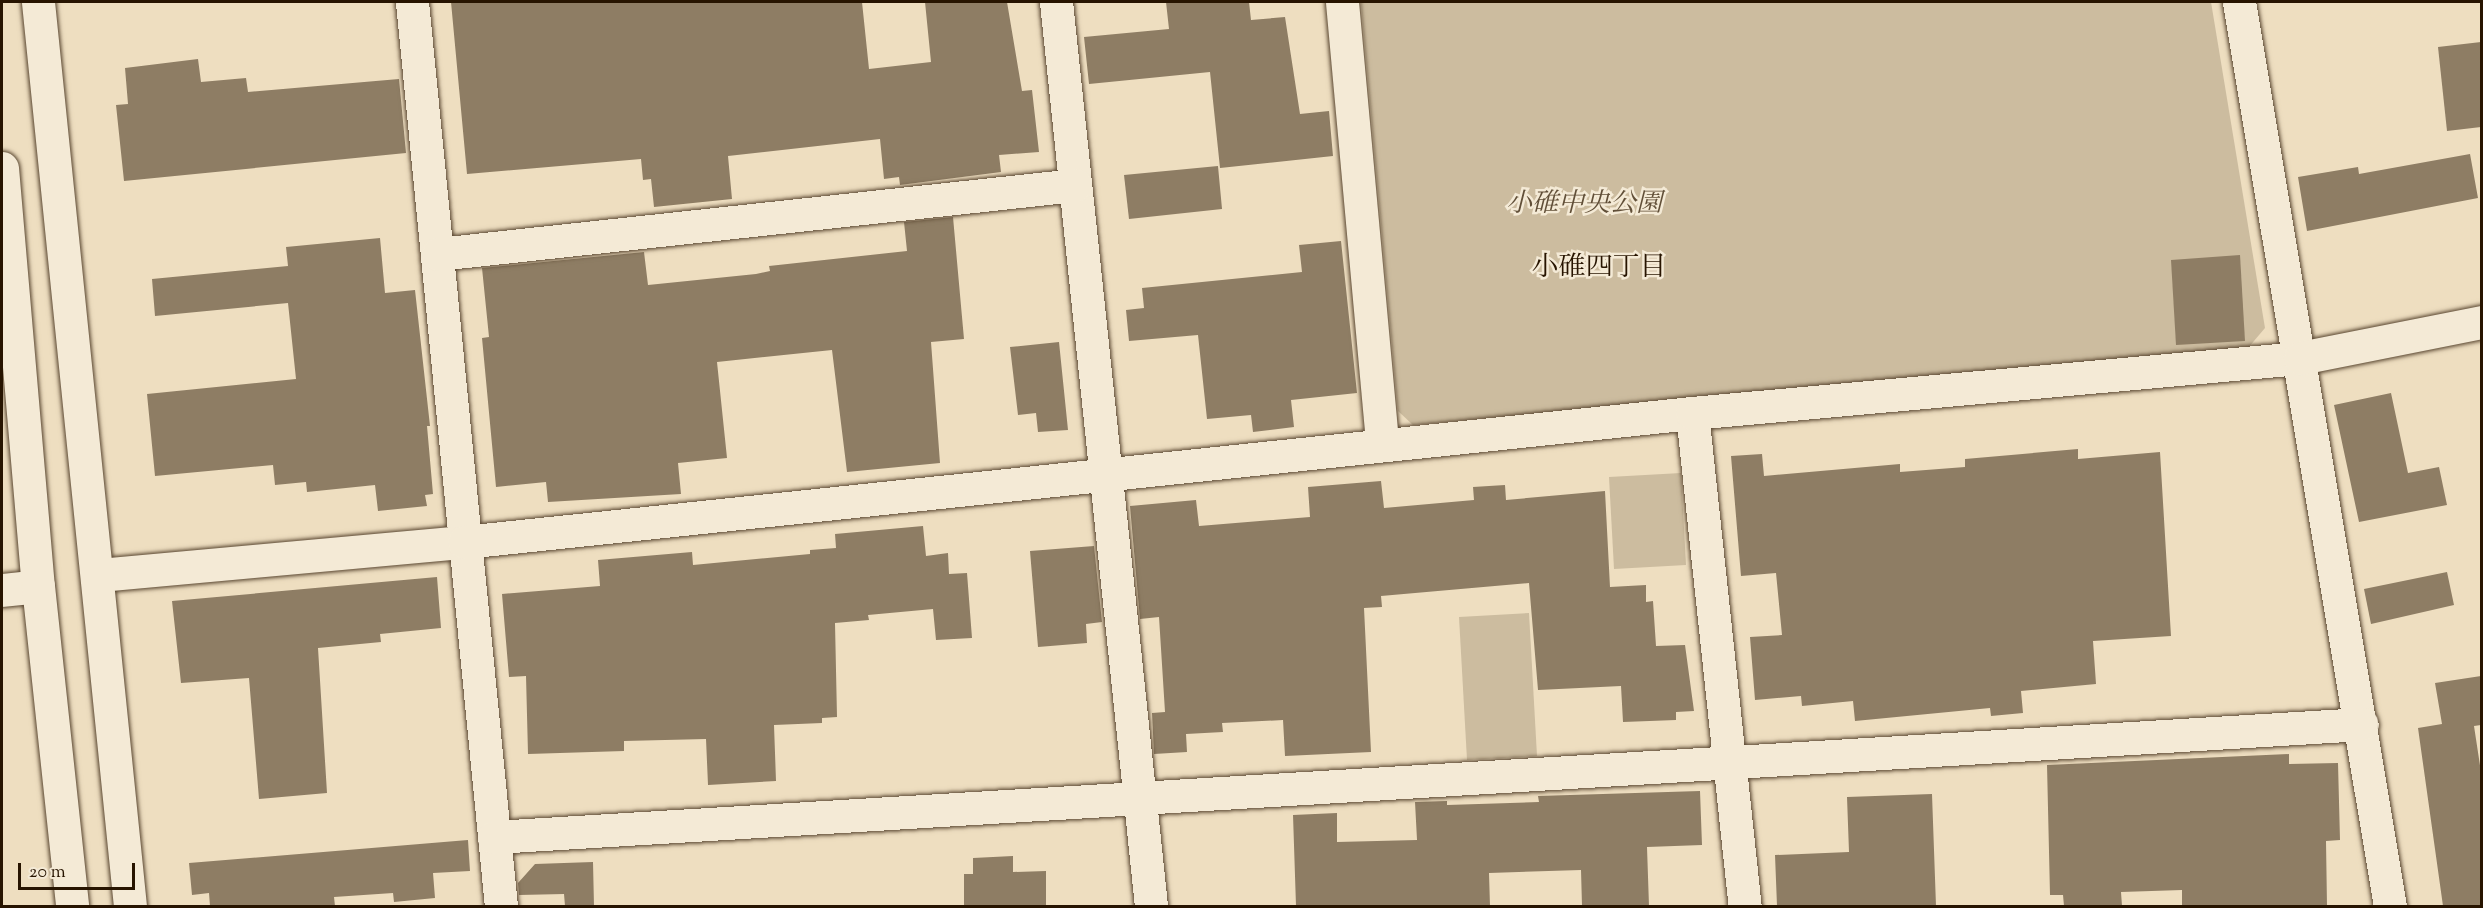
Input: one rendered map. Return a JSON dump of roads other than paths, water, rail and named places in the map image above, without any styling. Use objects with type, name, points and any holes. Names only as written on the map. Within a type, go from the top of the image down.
[{"type":"street","points":[[38,2],[99,575],[130,906]]},
{"type":"street","points":[[412,2],[501,906]]},
{"type":"street","points":[[1056,2],[1151,906]]},
{"type":"street","points":[[1341,2],[1382,445]]},
{"type":"street","points":[[2239,2],[2362,724],[2390,906]]},
{"type":"street","points":[[2,168],[38,586],[72,906]]},
{"type":"street","points":[[438,254],[1075,184]]},
{"type":"street","points":[[99,575],[464,542],[1692,413],[2300,358],[2481,322]]},
{"type":"street","points":[[1692,413],[1745,906]]},
{"type":"street","points":[[2,590],[38,586]]},
{"type":"street","points":[[494,837],[2362,724]]},
{"type":"district","name":"小碓四丁目","points":[[1599,269]]},
{"type":"park label","name":"小碓中央公園","points":[[1584,205]]}]
